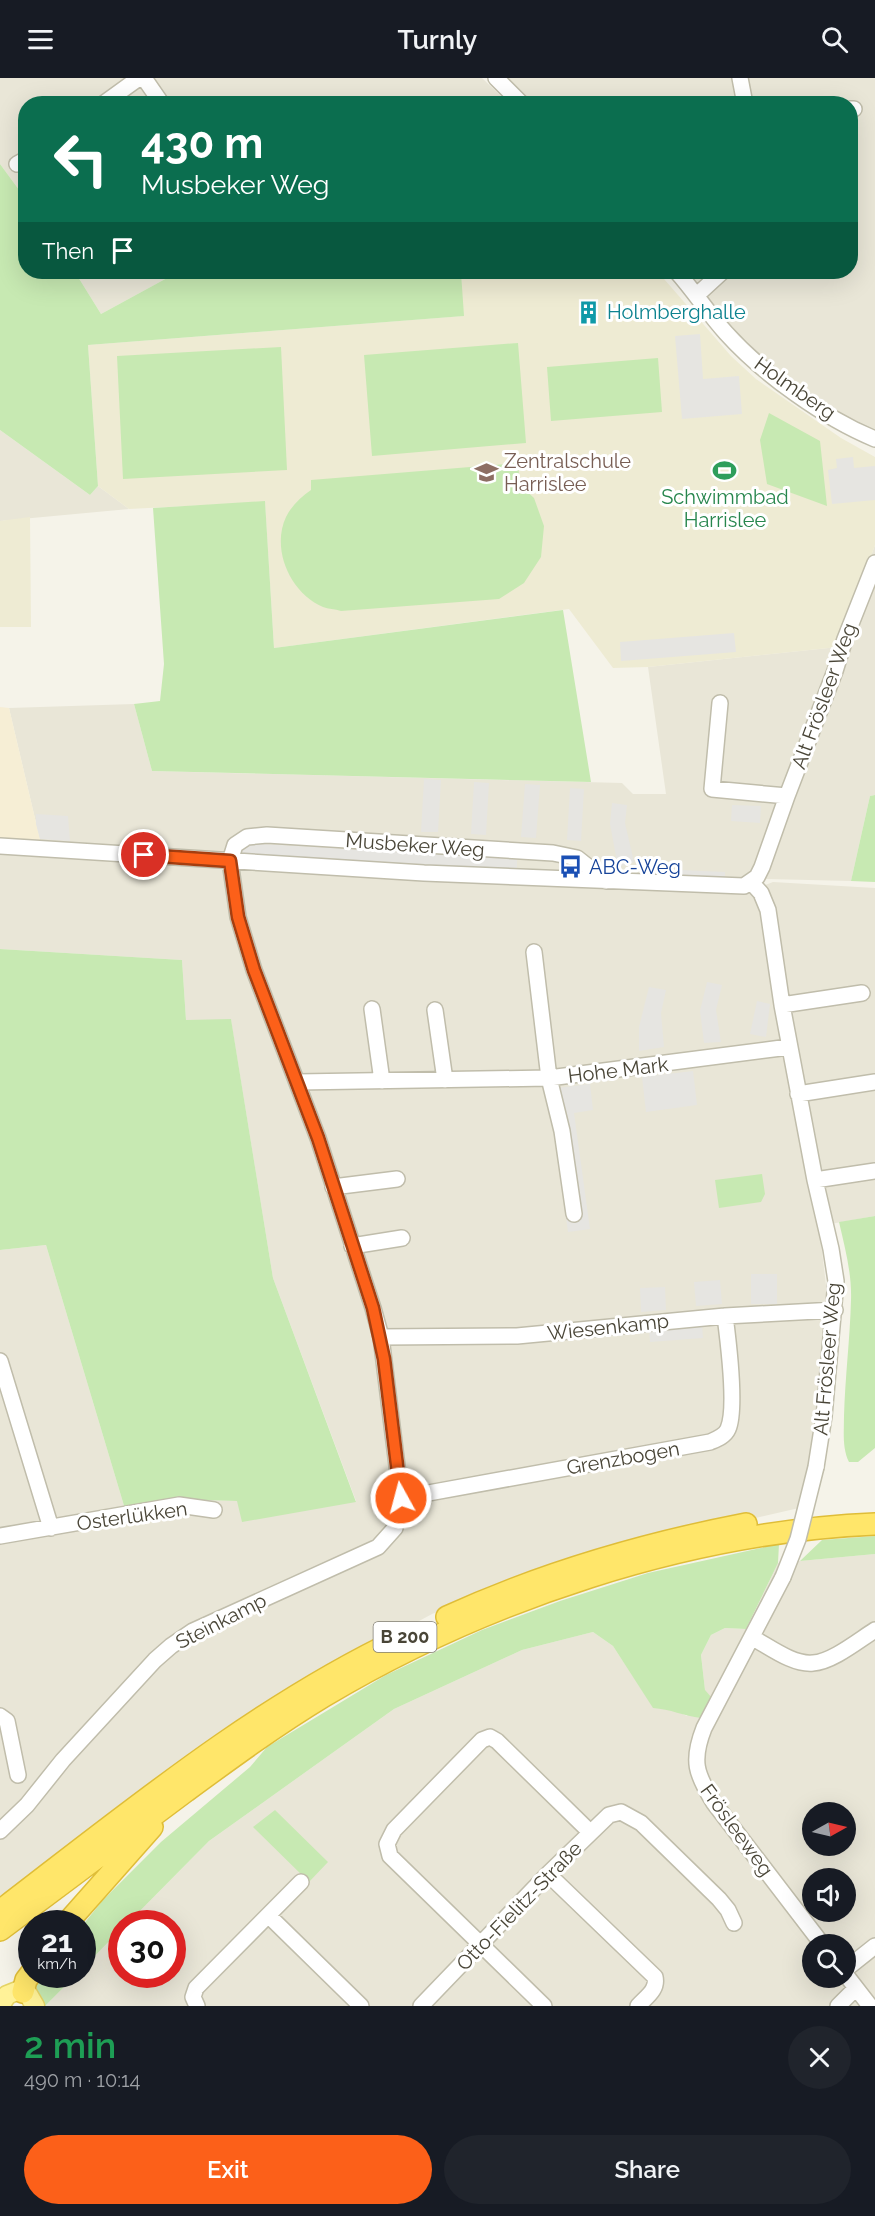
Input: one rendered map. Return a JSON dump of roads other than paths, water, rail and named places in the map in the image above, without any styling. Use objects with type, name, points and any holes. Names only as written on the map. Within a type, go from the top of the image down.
[{"type":"highway","name":"B 200","points":[[0,1911],[107,1829],[274,1710],[371,1653],[468,1607],[558,1572],[663,1541],[752,1523],[806,1515],[875,1509]]},
{"type":"highway","name":"B 200","points":[[0,1930],[262,1735],[324,1696],[442,1634],[498,1610],[603,1573],[696,1549],[807,1530],[875,1524]]},
{"type":"highway","points":[[79,1910],[183,1794]]},
{"type":"main road","points":[[0,2006],[7,1995],[12,1992],[29,1999]]},
{"type":"street","points":[[114,96],[139,78]]},
{"type":"street","points":[[144,78],[156,96]]},
{"type":"street","points":[[496,78],[514,96]]},
{"type":"street","points":[[740,78],[744,96]]},
{"type":"street","name":"Holmberg","points":[[683,279],[726,333],[765,371],[809,403],[875,439]]},
{"type":"street","points":[[697,295],[714,279]]},
{"type":"street","name":"Alt Frösleer Weg","points":[[783,1577],[798,1539],[816,1467],[824,1416],[836,1281],[789,1047],[768,910],[761,892],[751,882],[757,877],[762,867],[875,562]]},
{"type":"street","points":[[720,703],[712,789],[787,796]]},
{"type":"street","name":"Musbeker Weg","points":[[230,861],[235,845],[247,837],[267,835],[553,853],[578,858],[606,881]]},
{"type":"street","name":"Musbeker Weg","points":[[0,846],[424,873],[716,886],[744,886],[751,882]]},
{"type":"street","points":[[230,861],[238,917],[254,970],[298,1082],[381,1337],[401,1498]]},
{"type":"street","points":[[534,952],[549,1078],[562,1131],[574,1214]]},
{"type":"street","points":[[782,1005],[862,993]]},
{"type":"street","points":[[372,1009],[382,1081]]},
{"type":"street","points":[[435,1010],[445,1080]]},
{"type":"street","name":"Hohe Mark","points":[[298,1082],[549,1078],[789,1047]]},
{"type":"street","points":[[798,1094],[875,1082]]},
{"type":"street","points":[[815,1180],[875,1171]]},
{"type":"street","points":[[333,1187],[397,1179]]},
{"type":"street","points":[[352,1246],[402,1238]]},
{"type":"street","name":"Wiesenkamp","points":[[381,1337],[517,1336],[725,1316],[835,1310]]},
{"type":"street","name":"Grenzbogen","points":[[401,1498],[710,1442],[721,1437],[728,1430],[731,1396],[725,1316]]},
{"type":"street","name":"Osterlükken","points":[[0,1361],[51,1528]]},
{"type":"street","name":"Steinkamp","points":[[0,1831],[27,1805],[63,1760],[155,1660],[171,1646],[204,1626],[378,1546],[395,1528],[401,1498]]},
{"type":"street","name":"Osterlükken","points":[[0,1536],[179,1505],[214,1510]]},
{"type":"street","name":"Frösleeweg","points":[[783,1577],[700,1738],[696,1763],[699,1778],[714,1803],[814,1934]]},
{"type":"street","points":[[753,1638],[794,1660],[813,1663],[830,1658],[875,1630]]},
{"type":"street","points":[[0,1716],[7,1721],[18,1775]]},
{"type":"street","points":[[544,2006],[390,1856],[387,1844],[394,1830],[482,1740],[490,1737],[497,1741],[591,1832]]},
{"type":"street","name":"Otto-Fielitz-Straße","points":[[421,2006],[548,1874],[609,1815],[621,1812],[641,1823],[719,1899],[728,1910],[734,1923]]},
{"type":"street","points":[[548,1874],[655,1977],[655,1989],[638,2006]]},
{"type":"street","points":[[196,2006],[193,1997],[196,1988],[301,1882]]},
{"type":"street","points":[[269,1916],[361,2006]]},
{"type":"street","points":[[856,1961],[875,1946]]},
{"type":"street","points":[[838,2006],[856,1988],[870,2006]]},
{"type":"place","name":"Holmberghalle","points":[[589,312]]},
{"type":"place","name":"Schwimmbad Harrislee","points":[[725,470]]},
{"type":"place","name":"Zentralschule Harrislee","points":[[486,472]]},
{"type":"place","name":"ABC-Weg","points":[[571,867]]}]
